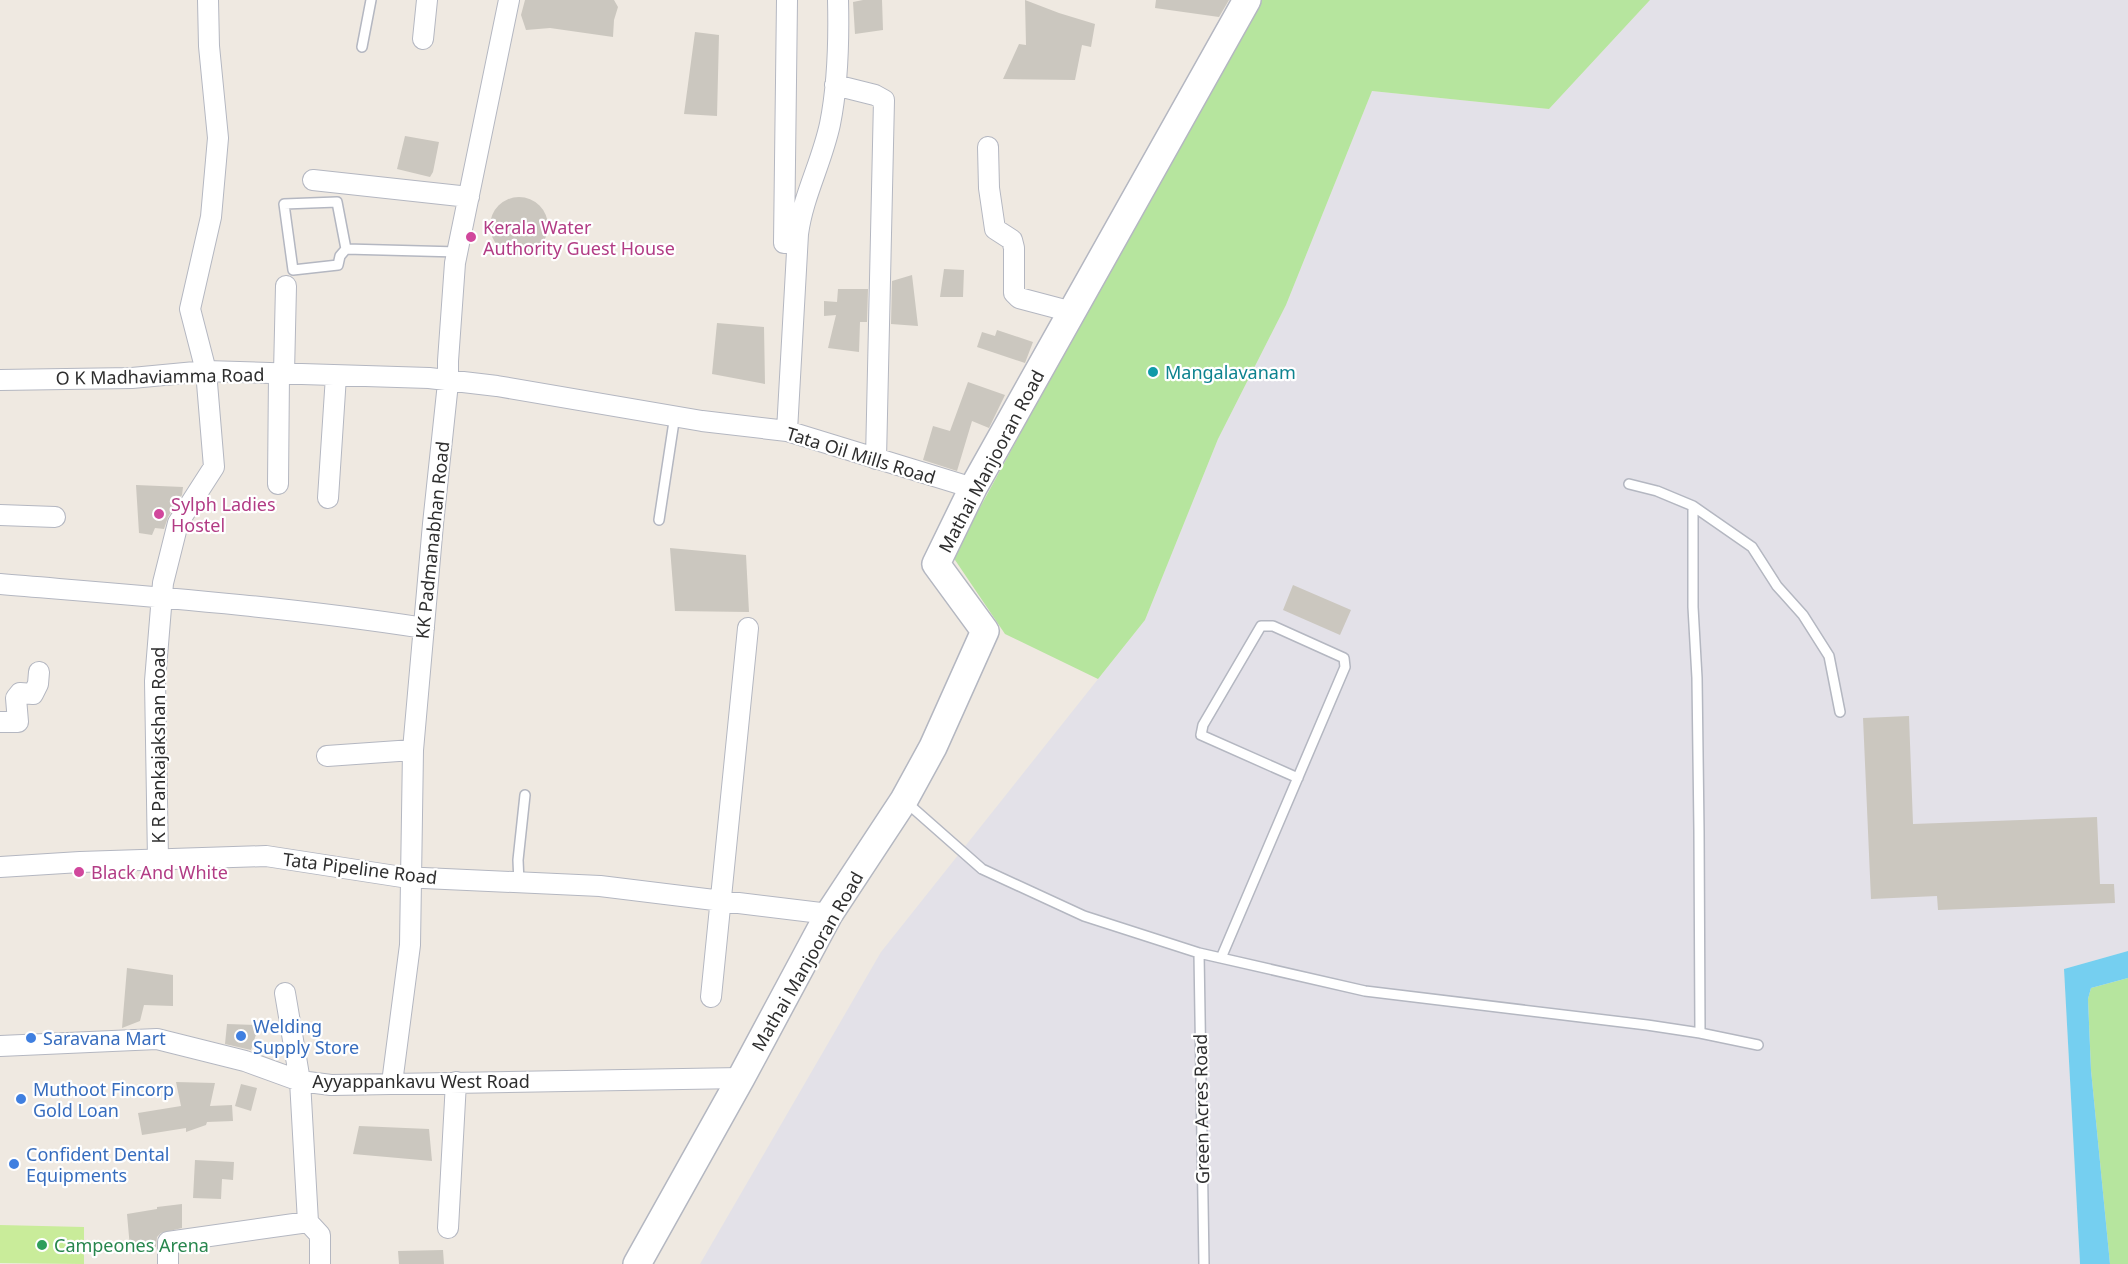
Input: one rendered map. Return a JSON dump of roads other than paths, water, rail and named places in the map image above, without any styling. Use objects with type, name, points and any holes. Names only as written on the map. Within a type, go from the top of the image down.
[{"type":"street","name":"K R Pankajakshan Road","points":[[158,860],[155,681],[163,583],[178,523],[214,466],[206,371],[190,309],[211,217],[218,138],[209,45],[208,0]]},
{"type":"street","points":[[423,39],[427,0]]},
{"type":"street","name":"KK Padmanabhan Road","points":[[392,1083],[411,945],[413,750],[458,252],[509,0]]},
{"type":"street","points":[[787,0],[791,239],[788,431]]},
{"type":"street","points":[[791,239],[830,125],[835,85],[838,0]]},
{"type":"street","name":"Mathai Manjooran Road","points":[[637,1264],[829,914],[904,800],[933,747],[985,631],[936,564],[974,488],[1247,0]]},
{"type":"street","points":[[835,85],[876,95],[884,100],[876,459]]},
{"type":"street","points":[[988,147],[988,188],[995,230],[1012,240],[1014,248],[1014,293],[1019,298],[1072,312]]},
{"type":"street","points":[[313,180],[469,197]]},
{"type":"street","points":[[278,484],[286,286]]},
{"type":"street","name":"O K Madhaviamma Road","points":[[0,380],[132,378],[206,371],[429,378]]},
{"type":"street","points":[[328,498],[336,376]]},
{"type":"street","name":"Tata Oil Mills Road","points":[[429,378],[497,386],[702,421],[788,431],[974,488]]},
{"type":"street","points":[[0,515],[55,517]]},
{"type":"street","points":[[0,584],[347,616],[424,628]]},
{"type":"street","points":[[711,997],[748,628]]},
{"type":"street","points":[[0,722],[18,722],[16,698],[20,693],[33,694],[38,684],[39,672]]},
{"type":"street","points":[[327,756],[413,750]]},
{"type":"street","name":"Tata Pipeline Road","points":[[0,867],[266,856],[412,878],[600,886],[829,914]]},
{"type":"street","points":[[285,993],[300,1081],[308,1222],[320,1235],[320,1264]]},
{"type":"street","name":"Ayyappankavu West Road","points":[[0,1046],[158,1039],[245,1060],[300,1081],[331,1085],[741,1078]]},
{"type":"street","points":[[448,1228],[456,1082]]},
{"type":"street","points":[[168,1264],[168,1242],[308,1222]]},
{"type":"lane","points":[[362,47],[371,0]]},
{"type":"lane","points":[[337,202],[346,249],[340,256],[338,266],[292,270],[284,204],[337,202]]},
{"type":"lane","points":[[346,249],[458,252]]},
{"type":"lane","points":[[659,520],[675,415]]},
{"type":"lane","points":[[1629,484],[1657,491],[1693,506],[1752,547],[1777,586],[1803,615],[1829,656],[1840,712]]},
{"type":"lane","points":[[1693,506],[1693,607],[1697,678],[1699,808],[1700,1033]]},
{"type":"lane","points":[[1221,958],[1298,778],[1345,668],[1344,658],[1273,626],[1261,626],[1203,725],[1201,735],[1298,778]]},
{"type":"lane","points":[[519,883],[518,860],[525,795]]},
{"type":"lane","points":[[904,800],[982,869],[1084,916],[1199,953],[1365,991],[1700,1033],[1758,1045]]},
{"type":"lane","name":"Green Acres Road","points":[[1199,953],[1204,1264]]},
{"type":"water","points":[[2128,951],[2128,978],[2091,988],[2088,999],[2091,1070],[2110,1264],[2080,1264],[2064,969]]},
{"type":"place","name":"Kerala Water Authority Guest House","points":[[471,237]]},
{"type":"place","name":"Mangalavanam","points":[[1153,372]]},
{"type":"place","name":"Sylph Ladies Hostel","points":[[159,514]]},
{"type":"place","name":"Black And White","points":[[79,872]]},
{"type":"place","name":"Welding Supply Store","points":[[241,1036]]},
{"type":"place","name":"Saravana Mart","points":[[31,1038]]},
{"type":"place","name":"Muthoot Fincorp Gold Loan","points":[[21,1099]]},
{"type":"place","name":"Confident Dental Equipments","points":[[14,1164]]},
{"type":"place","name":"Campeones Arena","points":[[42,1245]]}]
